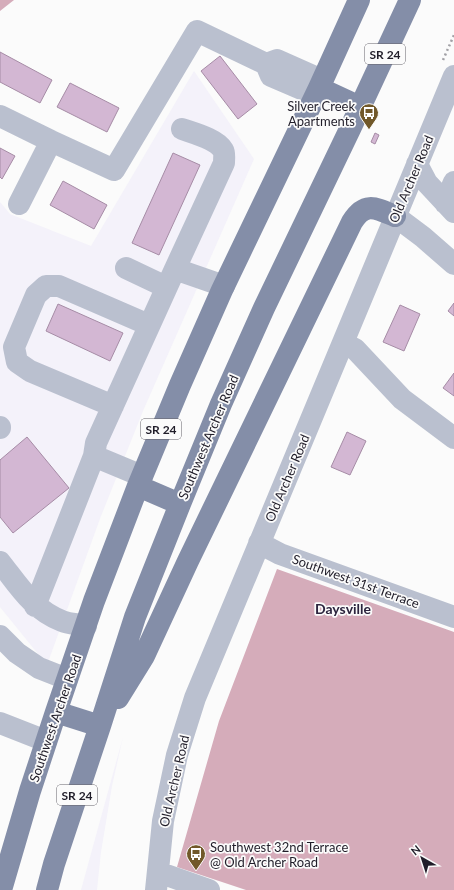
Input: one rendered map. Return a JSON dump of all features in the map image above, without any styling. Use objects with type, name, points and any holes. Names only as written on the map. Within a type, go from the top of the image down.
[{"type":"main road","name":"Southwest Archer Road","points":[[1,890],[4,864],[67,679],[140,481],[180,385],[224,286],[319,88],[359,0]]},
{"type":"main road","name":"Southwest Archer Road","points":[[48,890],[54,864],[135,617],[180,504],[260,314],[410,0]]},
{"type":"main road","points":[[319,88],[360,107]]},
{"type":"main road","points":[[56,712],[100,726],[144,656],[188,561],[352,222],[361,210],[366,208],[378,209],[395,216]]},
{"type":"main road","points":[[140,481],[180,504]]},
{"type":"street","points":[[0,116],[114,170],[197,31],[266,64],[271,76],[306,90],[319,88]]},
{"type":"street","name":"Old Archer Road","points":[[157,881],[163,821],[177,755],[195,698],[454,76]]},
{"type":"street","points":[[36,606],[94,456],[96,443],[224,162],[225,154],[219,145],[182,129]]},
{"type":"street","points":[[18,204],[51,141]]},
{"type":"street","points":[[417,164],[427,183],[450,208]]},
{"type":"street","points":[[450,208],[454,182]]},
{"type":"street","points":[[395,216],[423,237],[454,264]]},
{"type":"street","points":[[126,268],[171,278],[224,286]]},
{"type":"street","points":[[113,406],[30,371],[18,362],[14,347],[36,295],[46,286],[59,286],[149,325]]},
{"type":"street","points":[[343,343],[355,349],[402,399],[454,438]]},
{"type":"street","points":[[94,456],[140,481]]},
{"type":"street","name":"Southwest 31st Terrace","points":[[259,543],[280,554],[454,617]]},
{"type":"street","points":[[0,562],[36,606],[45,613],[63,621],[86,626]]},
{"type":"street","points":[[0,636],[17,652],[39,668],[67,679]]},
{"type":"street","points":[[0,723],[46,741]]},
{"type":"street","points":[[157,881],[209,890]]},
{"type":"shaded area","points":[[0,0],[14,0],[0,11]]},
{"type":"shaded area","points":[[194,71],[254,159],[143,411],[101,516],[47,665],[0,607],[0,202],[10,214],[91,246]]},
{"type":"shaded area","points":[[277,569],[454,632],[454,890],[246,890],[177,867],[219,721]]},
{"type":"shaded area","points":[[123,737],[112,786],[101,852],[97,890],[81,890]]},
{"type":"building","points":[[0,52],[52,80],[40,103],[0,82]]},
{"type":"building","points":[[220,56],[257,104],[238,119],[201,71]]},
{"type":"building","points":[[70,83],[119,108],[107,132],[57,107]]},
{"type":"building","points":[[375,133],[379,135],[375,144],[371,142]]},
{"type":"building","points":[[0,148],[15,156],[2,179],[0,177]]},
{"type":"building","points":[[173,153],[200,165],[159,255],[132,243]]},
{"type":"building","points":[[63,181],[107,205],[94,229],[50,205]]},
{"type":"building","points":[[454,303],[454,316],[448,311]]},
{"type":"building","points":[[58,304],[123,333],[110,361],[46,331]]},
{"type":"building","points":[[400,305],[420,314],[404,351],[383,342]]},
{"type":"building","points":[[454,373],[454,396],[443,388]]},
{"type":"building","points":[[347,432],[366,441],[350,475],[331,467]]},
{"type":"building","points":[[27,437],[69,488],[13,533],[0,517],[0,460]]},
{"type":"place","name":"Silver Creek Apartments","points":[[369,130]]},
{"type":"place","name":"Southwest 32nd Terrace @ Old Archer Road","points":[[196,871]]},
{"type":"district","name":"Daysville","points":[[343,608]]}]
